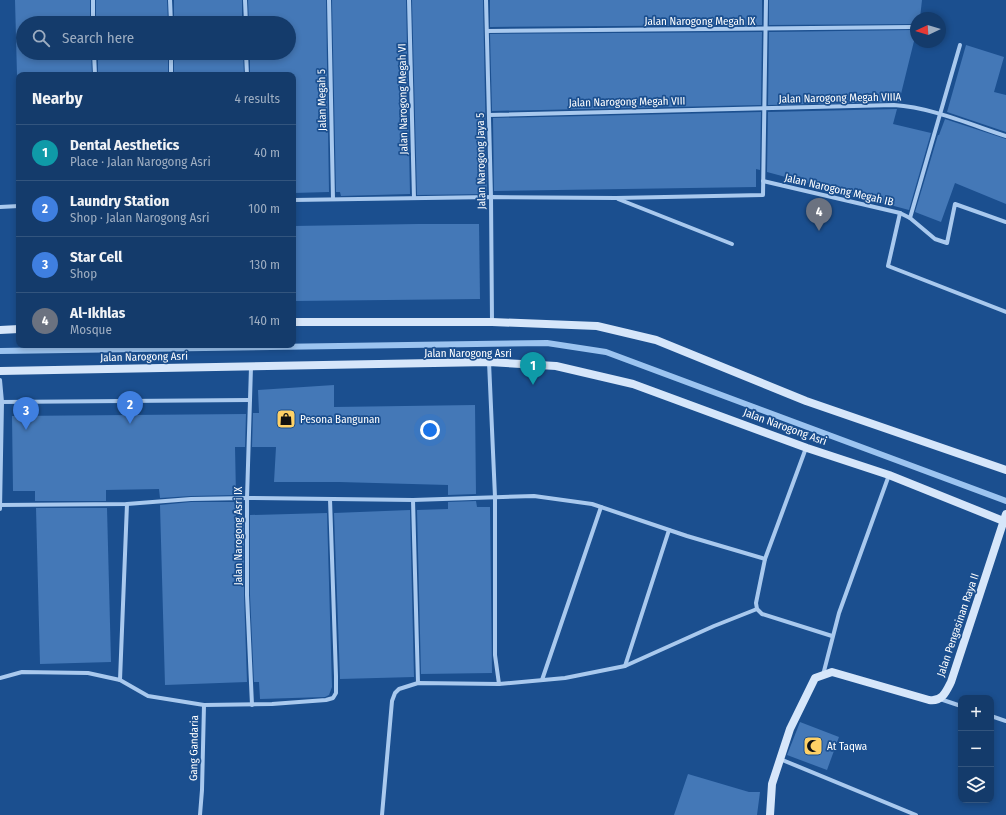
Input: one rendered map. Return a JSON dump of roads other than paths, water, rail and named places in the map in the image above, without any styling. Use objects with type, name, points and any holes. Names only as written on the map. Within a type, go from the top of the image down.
[{"type":"street","points":[[93,0],[93,16]]},
{"type":"street","points":[[170,0],[171,16]]},
{"type":"street","points":[[245,0],[246,16]]},
{"type":"street","name":"Jalan Megah 5","points":[[329,0],[334,199]]},
{"type":"street","name":"Jalan Narogong Megah VI","points":[[409,0],[414,198]]},
{"type":"street","name":"Jalan Narogong Jaya 5","points":[[486,0],[491,197],[492,322]]},
{"type":"street","points":[[296,200],[491,197],[616,198],[763,195],[766,0]]},
{"type":"street","name":"Jalan Narogong Megah IX","points":[[487,31],[910,27]]},
{"type":"street","points":[[910,218],[960,45]]},
{"type":"street","points":[[94,60],[94,72]]},
{"type":"street","points":[[171,60],[171,72]]},
{"type":"street","points":[[246,60],[247,72]]},
{"type":"street","name":"Jalan Narogong Megah VIIIA","points":[[765,108],[905,106],[939,114],[1006,136]]},
{"type":"street","name":"Jalan Narogong Megah VIII","points":[[489,115],[765,108]]},
{"type":"street","name":"Jalan Narogong Megah IB","points":[[763,181],[900,213],[910,218],[935,239],[947,243],[955,204],[1006,222]]},
{"type":"street","points":[[616,198],[732,244]]},
{"type":"street","points":[[0,207],[16,206]]},
{"type":"street","points":[[900,213],[888,266],[1006,312]]},
{"type":"street","points":[[296,322],[492,322],[597,326],[656,340],[806,401],[1006,470]]},
{"type":"street","points":[[0,330],[16,329]]},
{"type":"street","points":[[489,362],[494,497],[496,656],[499,684]]},
{"type":"street","name":"Jalan Narogong Asri","points":[[0,371],[489,362],[556,366],[633,384],[806,448],[889,475],[1005,519]]},
{"type":"street","name":"Jalan Narogong Asri IX","points":[[252,367],[247,498],[247,595],[252,704]]},
{"type":"street","points":[[0,380],[0,509]]},
{"type":"street","points":[[1,402],[250,400]]},
{"type":"street","points":[[806,448],[765,559],[756,602],[758,609],[762,614],[832,636]]},
{"type":"street","points":[[823,675],[839,613],[889,475]]},
{"type":"street","points":[[0,505],[127,504],[191,499],[247,498],[413,500],[534,496],[592,504],[669,530],[765,559]]},
{"type":"street","name":"Gang Gandaria","points":[[200,815],[204,705],[272,704],[326,700],[333,698],[336,693],[330,499]]},
{"type":"street","points":[[413,500],[418,683]]},
{"type":"street","points":[[120,680],[127,504]]},
{"type":"street","points":[[542,680],[601,507]]},
{"type":"street","name":"Jalan Pengasinan Raya II","points":[[940,699],[951,682],[1005,519]]},
{"type":"street","points":[[625,666],[669,530]]},
{"type":"street","points":[[382,815],[392,701],[395,692],[399,689],[418,683],[499,684],[565,678],[625,666],[714,626],[758,609]]},
{"type":"street","points":[[0,678],[22,672],[88,673],[120,680],[148,696],[204,705]]},
{"type":"street","points":[[770,815],[772,784],[780,759],[790,729],[815,678],[832,672],[929,700],[935,701],[940,699],[958,705]]},
{"type":"street","points":[[994,717],[1006,720]]},
{"type":"street","points":[[780,759],[916,815]]},
{"type":"waterway","points":[[296,347],[547,343],[606,352],[1006,501]]},
{"type":"waterway","points":[[0,351],[205,348]]},
{"type":"place","name":"Al-Ikhlas","points":[[819,231]]},
{"type":"place","name":"Dental Aesthetics","points":[[533,385]]},
{"type":"place","name":"Pesona Bangunan","points":[[286,419]]},
{"type":"place","name":"Laundry Station","points":[[130,424]]},
{"type":"place","name":"Star Cell","points":[[26,430]]},
{"type":"place","name":"At Taqwa","points":[[813,746]]}]
